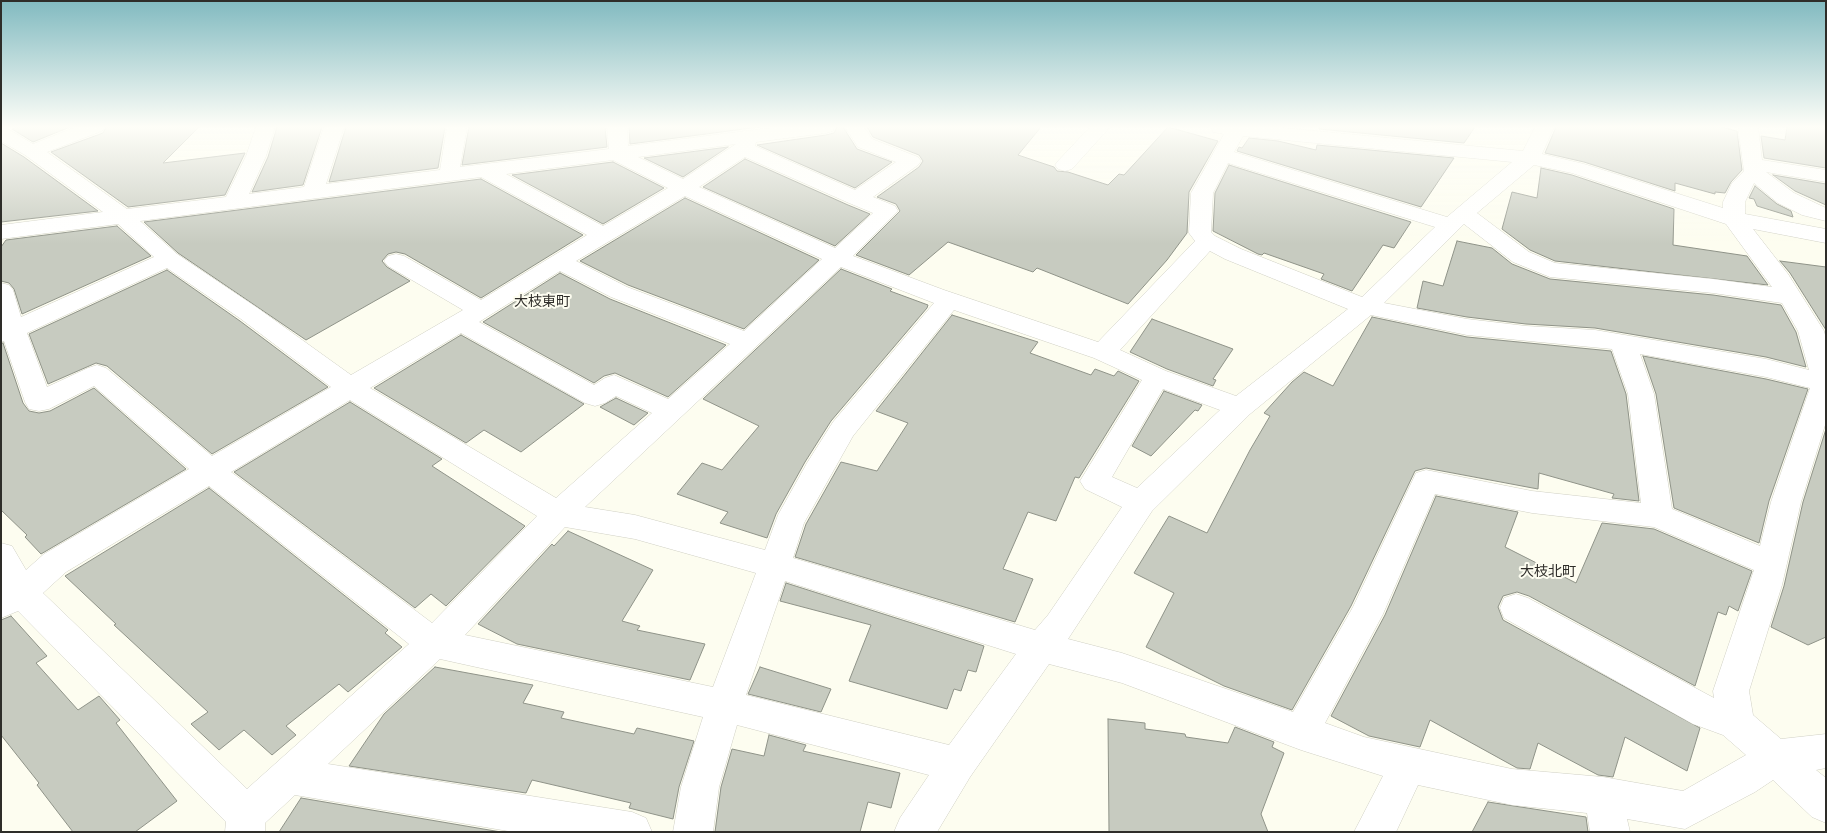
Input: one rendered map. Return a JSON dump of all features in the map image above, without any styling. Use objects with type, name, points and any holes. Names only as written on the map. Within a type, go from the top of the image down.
[{"type":"street","points":[[44,166],[123,217],[169,259],[250,314],[349,387],[558,514],[635,527],[775,565],[1041,647],[1122,668],[1364,754],[1512,787],[1606,814],[1685,810],[1742,779],[1775,756],[1826,751]]},
{"type":"street","points":[[234,203],[251,166]]},
{"type":"street","points":[[313,193],[322,166]]},
{"type":"street","points":[[449,176],[451,166]]},
{"type":"street","points":[[1,232],[528,166]]},
{"type":"street","points":[[640,166],[684,188],[838,258],[949,300],[1103,352],[1157,377],[1240,407]]},
{"type":"street","points":[[12,598],[55,563],[211,472],[349,387],[684,188],[713,166]]},
{"type":"street","points":[[1,555],[12,598],[245,823],[288,776],[458,621],[558,514],[748,342],[887,211],[857,198],[801,166]]},
{"type":"street","points":[[857,198],[904,166]]},
{"type":"street","points":[[1216,166],[1202,193],[1200,233],[1207,241],[1233,254],[1366,307],[1467,327],[1623,342],[1766,368],[1825,383]]},
{"type":"street","points":[[1262,166],[1457,219],[1521,257],[1550,270],[1713,286],[1805,309]]},
{"type":"street","points":[[914,832],[957,766],[1041,647],[1060,625],[1141,503],[1240,407],[1366,307],[1457,219],[1521,166]]},
{"type":"street","points":[[1567,166],[1734,219],[1826,236]]},
{"type":"street","points":[[1753,168],[1826,176]]},
{"type":"street","points":[[1753,168],[1786,198],[1810,210],[1826,215]]},
{"type":"street","points":[[1736,723],[1731,691],[1771,564],[1786,502],[1825,383],[1805,309],[1734,219],[1734,202],[1742,183],[1753,168]]},
{"type":"street","points":[[485,171],[603,235]]},
{"type":"street","points":[[1103,352],[1207,241]]},
{"type":"street","points":[[7,332],[169,259]]},
{"type":"street","points":[[396,261],[471,316],[595,397],[614,384],[671,411]]},
{"type":"street","points":[[559,261],[619,292],[748,342]]},
{"type":"street","points":[[1,290],[7,332],[39,402],[97,374],[211,472],[433,643],[725,706],[957,766]]},
{"type":"street","points":[[693,832],[700,787],[725,706],[789,522],[843,429],[949,300]]},
{"type":"street","points":[[1623,342],[1641,394],[1658,516]]},
{"type":"street","points":[[1141,503],[1095,481],[1157,377]]},
{"type":"street","points":[[1301,733],[1366,614],[1426,481],[1532,502],[1658,516],[1771,564]]},
{"type":"street","points":[[1516,608],[1706,712],[1736,723],[1775,756],[1826,804]]},
{"type":"street","points":[[1374,832],[1408,765]]},
{"type":"street","points":[[288,776],[632,832]]},
{"type":"building","points":[[1,166],[36,166],[98,211],[1,222]]},
{"type":"building","points":[[70,166],[239,166],[225,195],[128,207]]},
{"type":"building","points":[[264,166],[309,166],[303,185],[252,192]]},
{"type":"building","points":[[334,166],[438,166],[438,168],[329,182]]},
{"type":"building","points":[[583,166],[621,166],[664,188],[603,224],[512,175]]},
{"type":"building","points":[[660,166],[700,166],[683,177]]},
{"type":"building","points":[[735,166],[760,166],[870,214],[835,246],[703,187]]},
{"type":"building","points":[[805,166],[886,166],[855,188]]},
{"type":"building","points":[[1051,166],[1057,171],[1068,172],[1108,185],[1119,174],[1124,175],[1132,166],[1204,166],[1189,192],[1187,233],[1167,260],[1128,304],[1037,268],[1033,272],[948,242],[909,275],[856,255],[900,211],[896,204],[877,197],[919,167]]},
{"type":"building","points":[[1229,166],[1232,166],[1411,222],[1394,248],[1383,245],[1352,291],[1321,279],[1324,274],[1264,253],[1262,255],[1258,254],[1213,231],[1215,193]]},
{"type":"building","points":[[1286,166],[1449,166],[1421,207]]},
{"type":"building","points":[[1596,166],[1741,166],[1742,170],[1731,182],[1725,193],[1715,192],[1715,194],[1675,183],[1675,191]]},
{"type":"building","points":[[1541,168],[1572,175],[1674,209],[1673,245],[1747,256],[1768,285],[1555,261],[1530,250],[1502,229],[1512,192],[1537,198]]},
{"type":"building","points":[[1773,175],[1826,184],[1826,205],[1795,191]]},
{"type":"building","points":[[481,179],[583,235],[481,298],[405,254],[396,252],[388,254],[382,261],[387,267],[410,281],[306,340],[178,253],[144,222]]},
{"type":"building","points":[[1755,186],[1777,204],[1791,211],[1793,217],[1757,206],[1754,199],[1749,198]]},
{"type":"building","points":[[685,198],[819,260],[744,329],[628,285],[580,261]]},
{"type":"building","points":[[117,226],[151,256],[22,314],[14,289],[9,283],[1,281],[1,247],[6,240]]},
{"type":"building","points":[[1457,241],[1492,248],[1512,264],[1550,279],[1713,295],[1781,305],[1796,332],[1806,367],[1766,357],[1595,328],[1526,324],[1467,317],[1417,308],[1423,281],[1443,286]]},
{"type":"building","points":[[1780,261],[1826,267],[1826,330],[1790,273]]},
{"type":"building","points":[[841,269],[892,289],[890,291],[928,305],[927,308],[831,421],[805,462],[776,514],[767,538],[720,523],[728,512],[677,494],[702,463],[722,470],[759,426],[703,399]]},
{"type":"building","points":[[167,270],[240,321],[328,387],[212,454],[107,366],[96,363],[48,384],[29,334]]},
{"type":"building","points":[[560,273],[610,299],[726,345],[668,397],[615,373],[604,376],[594,383],[483,322]]},
{"type":"building","points":[[952,315],[1038,342],[1030,353],[1091,375],[1095,369],[1114,376],[1118,371],[1139,381],[1079,478],[1075,477],[1056,521],[1028,512],[1003,569],[1033,579],[1015,622],[795,557],[806,524],[841,462],[877,471],[908,423],[876,411]]},
{"type":"building","points":[[1372,317],[1467,337],[1611,351],[1626,394],[1639,501],[1612,498],[1614,494],[1539,473],[1538,489],[1426,468],[1415,471],[1351,606],[1292,710],[1224,686],[1146,647],[1174,593],[1134,573],[1169,516],[1207,533],[1270,416],[1264,413],[1292,382],[1304,372],[1333,386]]},
{"type":"building","points":[[1152,319],[1233,349],[1213,379],[1216,380],[1213,386],[1167,369],[1130,352]]},
{"type":"building","points":[[461,335],[584,404],[521,452],[484,430],[466,443],[374,388]]},
{"type":"building","points":[[3,343],[23,403],[29,411],[39,413],[50,411],[94,388],[186,469],[41,554],[25,537],[27,535],[1,510],[1,344]]},
{"type":"building","points":[[1643,356],[1766,379],[1808,389],[1769,501],[1759,543],[1674,508],[1656,394]]},
{"type":"building","points":[[1164,391],[1202,405],[1151,456],[1132,446]]},
{"type":"building","points":[[616,398],[648,413],[634,425],[600,407]]},
{"type":"building","points":[[350,402],[442,459],[432,466],[525,526],[446,606],[431,594],[415,608],[234,472]]},
{"type":"building","points":[[1826,429],[1826,637],[1808,645],[1771,627],[1784,586],[1803,502]]},
{"type":"building","points":[[209,488],[388,630],[385,633],[402,647],[348,692],[339,684],[286,726],[296,735],[272,755],[244,730],[219,750],[191,724],[208,712],[114,625],[116,624],[65,576]]},
{"type":"building","points":[[1436,496],[1518,512],[1505,547],[1576,583],[1602,523],[1654,529],[1752,571],[1738,611],[1729,606],[1726,615],[1718,612],[1695,686],[1529,596],[1517,592],[1503,596],[1498,607],[1503,620],[1700,728],[1687,771],[1625,737],[1613,777],[1598,775],[1538,743],[1530,769],[1517,768],[1430,720],[1420,747],[1369,736],[1331,716],[1385,615]]},
{"type":"building","points":[[568,531],[653,570],[622,621],[640,626],[637,630],[705,644],[690,680],[517,644],[478,624],[552,544],[554,546]]},
{"type":"building","points":[[786,583],[984,646],[976,672],[968,670],[961,691],[954,689],[947,709],[849,681],[871,625],[780,601]]},
{"type":"building","points":[[11,616],[47,656],[36,663],[78,710],[99,696],[120,720],[116,723],[177,801],[135,832],[73,832],[37,785],[39,783],[1,735],[1,620]]},
{"type":"building","points":[[435,667],[533,685],[523,703],[564,712],[561,718],[634,734],[637,728],[694,741],[679,787],[673,819],[629,808],[631,803],[532,780],[526,793],[349,766],[384,714]]},
{"type":"building","points":[[760,667],[831,689],[821,712],[748,694]]},
{"type":"building","points":[[1108,719],[1145,723],[1145,729],[1185,734],[1186,737],[1228,743],[1235,727],[1274,742],[1272,747],[1284,753],[1261,814],[1268,832],[1109,832]]},
{"type":"building","points":[[769,735],[806,745],[803,751],[900,773],[891,808],[868,802],[860,832],[715,832],[721,787],[732,749],[764,756]]},
{"type":"building","points":[[301,798],[501,832],[279,832]]},
{"type":"building","points":[[1488,802],[1586,817],[1588,832],[1472,832]]},
{"type":"district","name":"大枝東町","points":[[542,303]]},
{"type":"district","name":"大枝北町","points":[[1548,573]]}]
